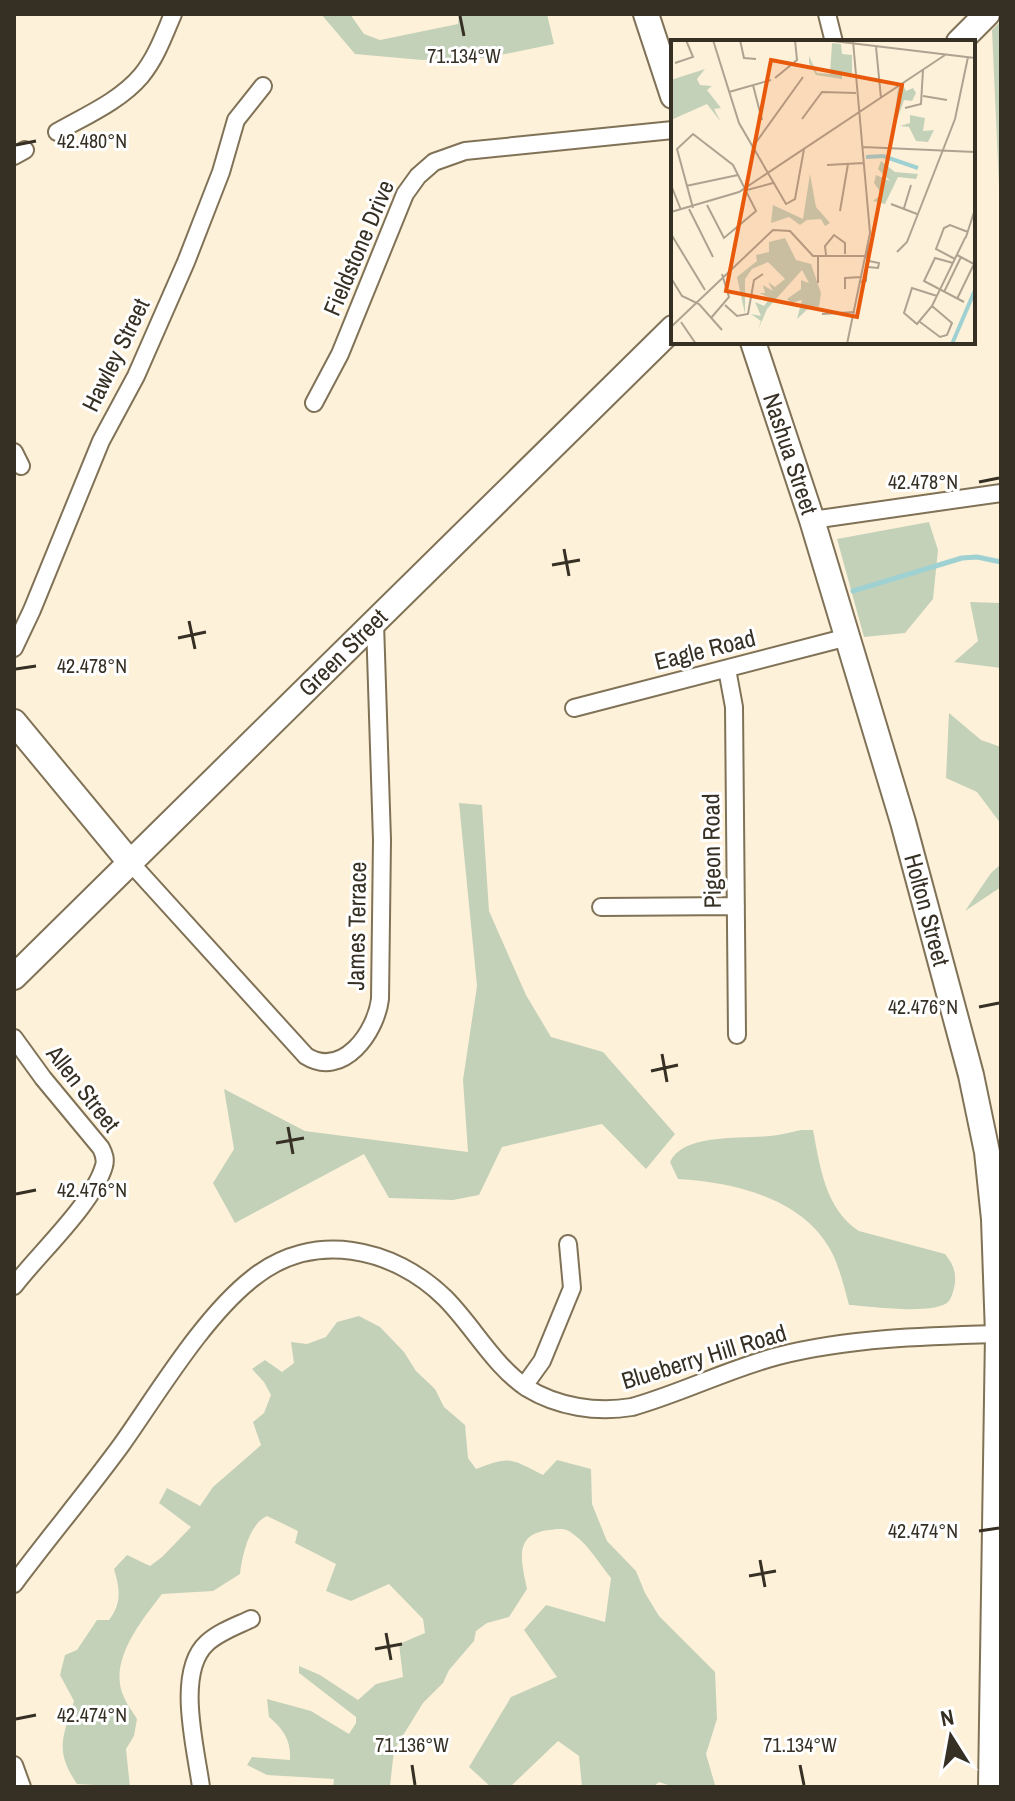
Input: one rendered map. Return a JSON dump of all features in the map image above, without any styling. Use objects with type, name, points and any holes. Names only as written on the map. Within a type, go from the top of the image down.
[{"type":"street","points":[[57,132],[102,106],[137,80],[156,53],[173,14]]},
{"type":"street","points":[[646,14],[671,90]]},
{"type":"street","points":[[827,14],[834,40]]},
{"type":"street","points":[[961,40],[987,14]]},
{"type":"street","name":"Hawley Street","points":[[14,648],[101,441],[145,357],[186,262],[221,172],[236,120],[263,86]]},
{"type":"street","name":"Fieldstone Drive","points":[[314,403],[340,354],[405,194],[426,169],[444,157],[465,151],[671,130]]},
{"type":"street","name":"Green Street","points":[[14,977],[671,330]]},
{"type":"street","name":"Nashua Street","points":[[754,344],[812,520],[1001,493]]},
{"type":"street","name":"Holton Street","points":[[812,520],[903,822],[975,1089],[991,1175],[998,1334],[991,1787]]},
{"type":"street","name":"James Terrace","points":[[129,861],[306,1056],[313,1061],[329,1062],[353,1052],[374,1024],[380,999],[382,840],[375,623]]},
{"type":"street","name":"Eagle Road","points":[[574,708],[848,637]]},
{"type":"street","name":"Pigeon Road","points":[[727,669],[734,707],[737,1035]]},
{"type":"street","points":[[14,722],[129,861]]},
{"type":"street","points":[[601,907],[736,906]]},
{"type":"street","name":"Allen Street","points":[[14,1038],[105,1157],[100,1175],[84,1202],[14,1286]]},
{"type":"street","points":[[524,1386],[542,1361],[572,1288],[568,1244]]},
{"type":"street","name":"Blueberry Hill Road","points":[[14,1584],[225,1302],[254,1276],[284,1259],[306,1252],[341,1249],[375,1255],[397,1263],[445,1299],[524,1386],[575,1406],[594,1409],[623,1408],[770,1359],[812,1349],[943,1336],[998,1334]]},
{"type":"street","points":[[201,1787],[190,1700],[191,1675],[205,1644],[251,1619]]},
{"type":"street","points":[[14,1765],[22,1787]]},
{"type":"green space","points":[[321,14],[350,14],[364,34],[380,40],[458,24],[459,14],[547,14],[554,44],[486,58],[422,60],[355,54]]},
{"type":"green space","points":[[1001,21],[1001,231],[992,30]]},
{"type":"green space","points":[[929,522],[938,550],[933,599],[905,633],[864,637],[837,539]]},
{"type":"green space","points":[[970,602],[1001,603],[1001,668],[954,662],[978,641]]},
{"type":"green space","points":[[949,713],[981,740],[1001,747],[1001,824],[977,792],[946,778]]},
{"type":"green space","points":[[459,803],[482,805],[489,911],[526,995],[551,1037],[603,1052],[675,1134],[646,1169],[602,1124],[502,1147],[479,1195],[453,1200],[389,1198],[364,1154],[235,1223],[213,1183],[234,1149],[224,1089],[305,1131],[468,1152],[463,1080],[477,986]]},
{"type":"green space","points":[[1001,864],[1001,887],[965,911],[991,873]]},
{"type":"green space","points":[[813,1130],[826,1186],[838,1211],[848,1222],[859,1231],[945,1254],[955,1275],[949,1301],[942,1306],[917,1309],[849,1305],[831,1251],[819,1233],[803,1218],[765,1196],[743,1189],[678,1179],[670,1162],[687,1146],[700,1142]]},
{"type":"green space","points":[[359,1316],[380,1327],[435,1389],[444,1407],[465,1425],[468,1458],[476,1469],[510,1461],[543,1475],[557,1460],[591,1469],[592,1504],[607,1541],[636,1571],[659,1616],[715,1672],[717,1719],[706,1754],[715,1785],[674,1787],[659,1782],[653,1787],[582,1787],[579,1756],[558,1741],[510,1787],[491,1787],[469,1767],[511,1697],[557,1677],[524,1630],[546,1605],[605,1622],[611,1578],[584,1544],[562,1529],[537,1533],[524,1544],[522,1560],[527,1589],[509,1617],[487,1623],[476,1631],[474,1641],[449,1670],[443,1683],[423,1703],[394,1750],[390,1786],[333,1787],[334,1779],[267,1775],[247,1765],[252,1757],[290,1760],[288,1741],[269,1717],[267,1699],[311,1711],[349,1734],[356,1723],[356,1717],[299,1673],[299,1666],[320,1675],[358,1700],[376,1684],[403,1677],[399,1644],[425,1633],[423,1619],[389,1584],[351,1601],[326,1591],[336,1564],[295,1543],[298,1531],[267,1516],[251,1533],[240,1574],[213,1591],[162,1594],[129,1642],[120,1670],[120,1684],[125,1700],[137,1719],[134,1736],[126,1749],[130,1787],[77,1784],[63,1752],[64,1734],[74,1701],[60,1675],[65,1655],[77,1650],[97,1620],[109,1620],[113,1614],[119,1596],[114,1569],[127,1555],[150,1566],[191,1527],[159,1503],[167,1488],[200,1506],[213,1487],[261,1445],[253,1422],[264,1413],[271,1395],[252,1369],[265,1360],[282,1372],[294,1363],[291,1342],[307,1344],[326,1337],[337,1322]]},
{"type":"waterway","points":[[853,591],[962,558],[977,557],[1001,562]]}]
